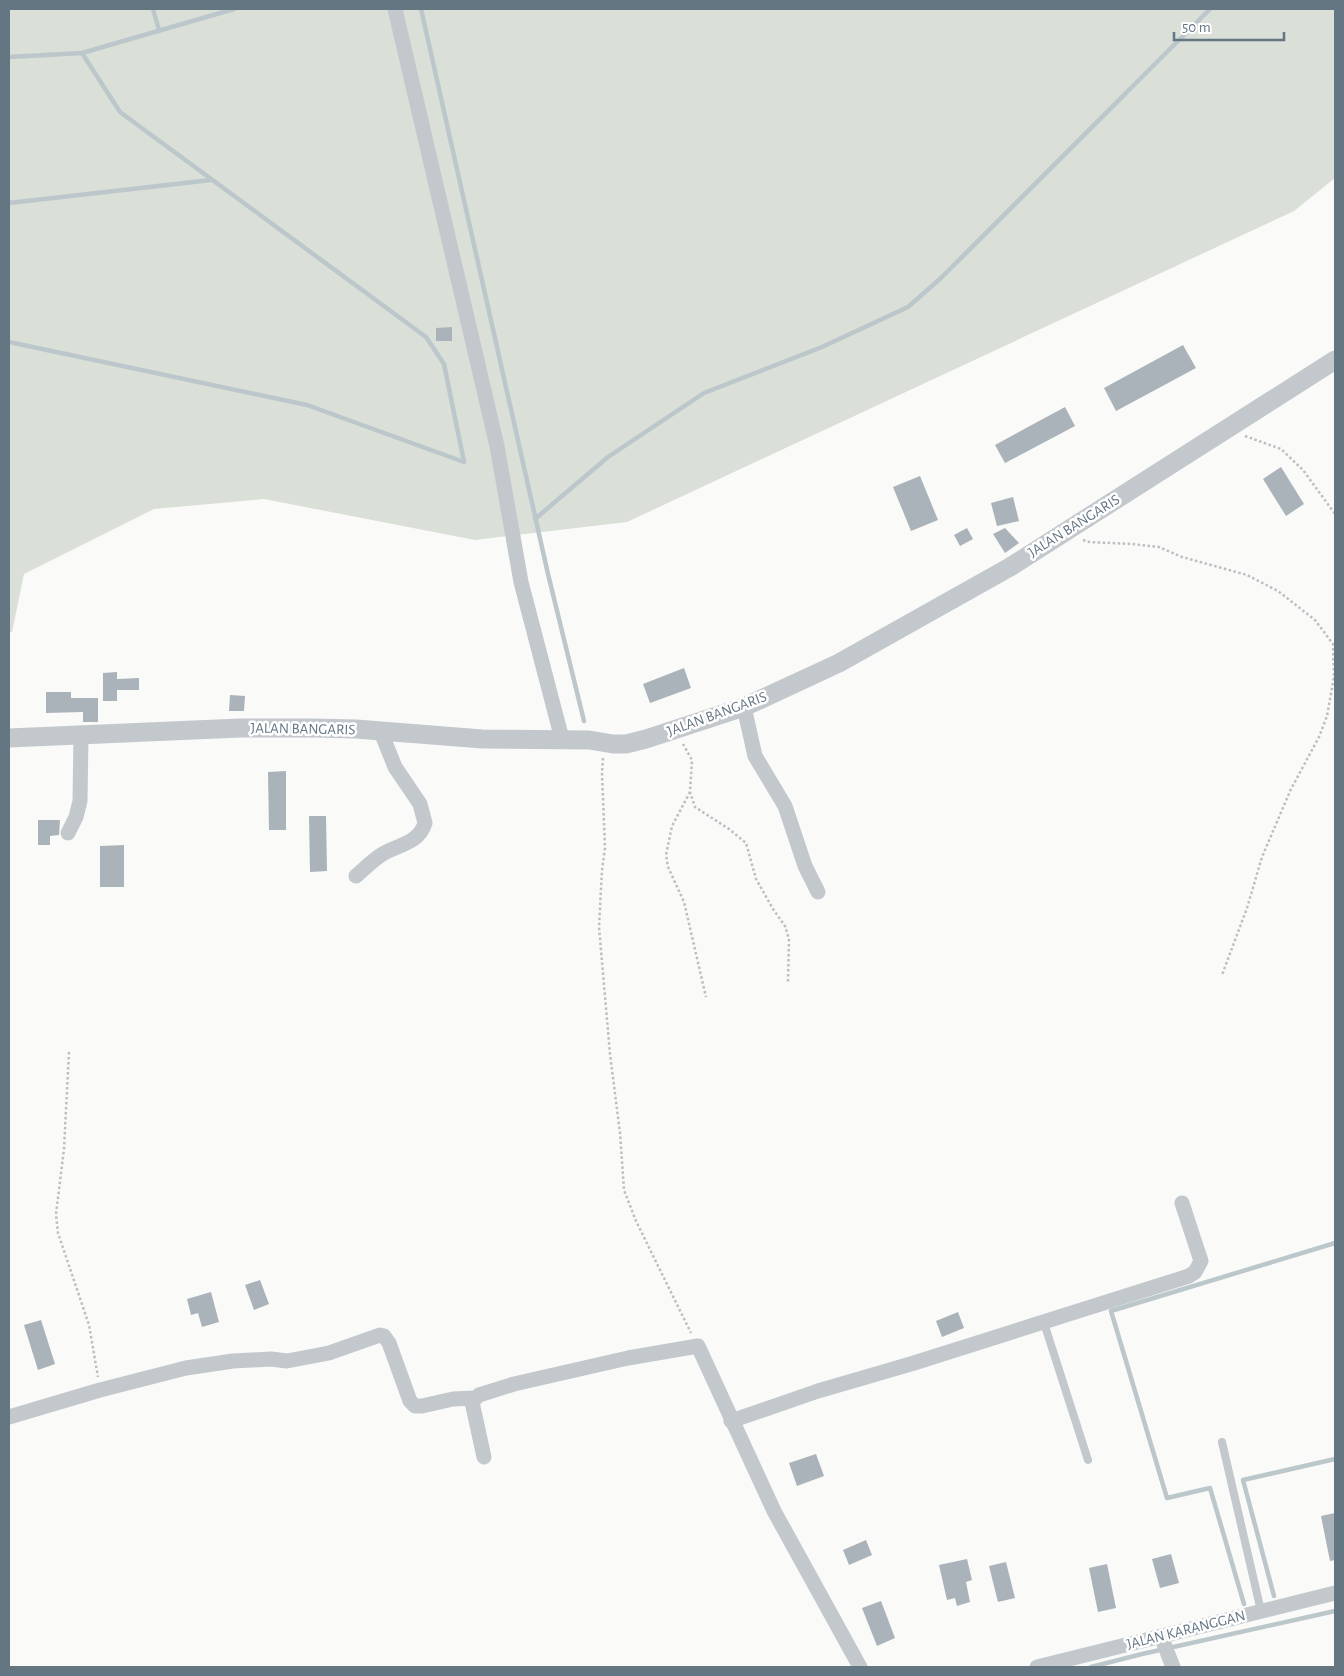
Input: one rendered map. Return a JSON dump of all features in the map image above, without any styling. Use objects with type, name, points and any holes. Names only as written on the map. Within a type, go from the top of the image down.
[{"type":"street","points":[[395,9],[497,446],[521,582],[562,739]]},
{"type":"street","name":"JALAN BANGARIS","points":[[9,738],[240,728],[314,728],[482,738],[588,740],[626,744],[744,706],[839,663],[1067,532],[1335,360]]},
{"type":"street","points":[[744,706],[755,756],[784,806],[805,866],[818,892]]},
{"type":"street","points":[[356,876],[382,854],[413,840],[419,835],[425,824],[420,804],[395,767],[381,732]]},
{"type":"street","points":[[68,834],[76,817],[80,801],[81,735]]},
{"type":"street","points":[[731,1421],[818,1391],[1151,1289],[1195,1272],[1201,1261],[1182,1203]]},
{"type":"street","points":[[9,1417],[100,1390],[186,1368],[233,1361],[271,1359],[287,1361],[329,1353],[380,1336],[384,1336],[389,1343],[410,1401],[415,1406],[453,1399],[474,1398]]},
{"type":"street","points":[[484,1457],[472,1402],[479,1394],[600,1364],[698,1346],[774,1511],[860,1667]]},
{"type":"street","name":"JALAN KARANGGAN","points":[[1037,1667],[1076,1663],[1161,1636],[1335,1593]]},
{"type":"street","points":[[1161,1636],[1172,1667]]},
{"type":"lane","points":[[1044,1323],[1088,1460]]},
{"type":"lane","points":[[1222,1442],[1261,1611]]},
{"type":"path","points":[[1229,428],[1252,439],[1281,449],[1304,470],[1335,514]]},
{"type":"path","points":[[1067,532],[1089,542],[1159,547],[1182,557],[1247,575],[1278,591],[1315,620],[1333,644],[1334,677],[1327,716],[1319,737],[1291,790],[1262,857],[1247,908],[1222,975]]},
{"type":"path","points":[[674,730],[692,760],[690,792],[695,808],[729,828],[746,842],[756,879],[769,903],[785,926],[789,939],[788,982]]},
{"type":"path","points":[[604,743],[602,773],[605,848],[599,927],[624,1190],[636,1221],[698,1346]]},
{"type":"path","points":[[690,792],[672,826],[666,855],[668,867],[684,902],[706,997]]},
{"type":"path","points":[[69,1052],[64,1149],[56,1214],[58,1233],[89,1326],[100,1390]]},
{"type":"shaded area","points":[[9,9],[1335,9],[1335,178],[1294,211],[627,522],[475,540],[264,499],[154,509],[24,574],[12,632],[9,632]]},
{"type":"building","points":[[452,327],[452,341],[436,341],[436,328]]},
{"type":"building","points":[[1183,345],[1196,368],[1116,411],[1104,388]]},
{"type":"building","points":[[1065,407],[1075,426],[1005,463],[995,445]]},
{"type":"building","points":[[1281,467],[1304,504],[1286,516],[1263,479]]},
{"type":"building","points":[[920,476],[938,520],[911,531],[893,487]]},
{"type":"building","points":[[1013,497],[1019,521],[997,526],[991,503]]},
{"type":"building","points":[[967,528],[973,539],[960,546],[954,535]]},
{"type":"building","points":[[1005,528],[1019,543],[1005,553],[993,534]]},
{"type":"building","points":[[684,668],[691,688],[650,703],[643,684]]},
{"type":"building","points":[[117,672],[117,679],[139,678],[139,690],[117,690],[117,701],[103,701],[103,673]]},
{"type":"building","points":[[46,692],[71,692],[71,698],[98,698],[98,722],[83,722],[83,712],[46,713]]},
{"type":"building","points":[[230,695],[245,696],[244,711],[229,711]]},
{"type":"building","points":[[286,771],[286,830],[269,830],[268,772]]},
{"type":"building","points":[[309,816],[326,816],[327,871],[310,872]]},
{"type":"building","points":[[38,820],[60,820],[59,835],[50,836],[50,845],[38,845]]},
{"type":"building","points":[[124,845],[124,887],[100,887],[100,846]]},
{"type":"building","points":[[260,1280],[269,1304],[254,1310],[245,1285]]},
{"type":"building","points":[[211,1292],[219,1322],[202,1327],[198,1313],[191,1315],[187,1299]]},
{"type":"building","points":[[958,1312],[964,1328],[942,1337],[936,1321]]},
{"type":"building","points":[[41,1320],[55,1364],[38,1370],[24,1325]]},
{"type":"building","points":[[816,1454],[824,1476],[797,1486],[789,1463]]},
{"type":"building","points":[[1335,1513],[1335,1560],[1330,1561],[1321,1516]]},
{"type":"building","points":[[866,1540],[872,1555],[849,1565],[843,1550]]},
{"type":"building","points":[[1171,1554],[1179,1583],[1160,1588],[1152,1559]]},
{"type":"building","points":[[967,1559],[972,1580],[966,1582],[970,1602],[957,1606],[955,1598],[947,1600],[939,1565]]},
{"type":"building","points":[[1006,1562],[1015,1598],[998,1602],[989,1566]]},
{"type":"building","points":[[1107,1564],[1116,1608],[1098,1612],[1089,1568]]},
{"type":"building","points":[[881,1601],[895,1638],[877,1646],[862,1608]]},
{"type":"waterway","points":[[153,9],[159,30]]},
{"type":"waterway","points":[[82,53],[234,9]]},
{"type":"waterway","points":[[421,9],[548,574],[584,721]]},
{"type":"waterway","points":[[535,519],[608,457],[704,393],[822,347],[908,307],[941,278],[1210,9]]},
{"type":"waterway","points":[[9,57],[82,53],[120,112],[426,337],[444,364],[464,462],[307,405],[9,342]]},
{"type":"waterway","points":[[9,203],[211,180]]},
{"type":"waterway","points":[[1244,1604],[1210,1488],[1167,1498],[1111,1311],[1335,1243]]},
{"type":"waterway","points":[[1274,1596],[1243,1480],[1335,1459]]},
{"type":"waterway","points":[[1091,1667],[1335,1611]]}]
